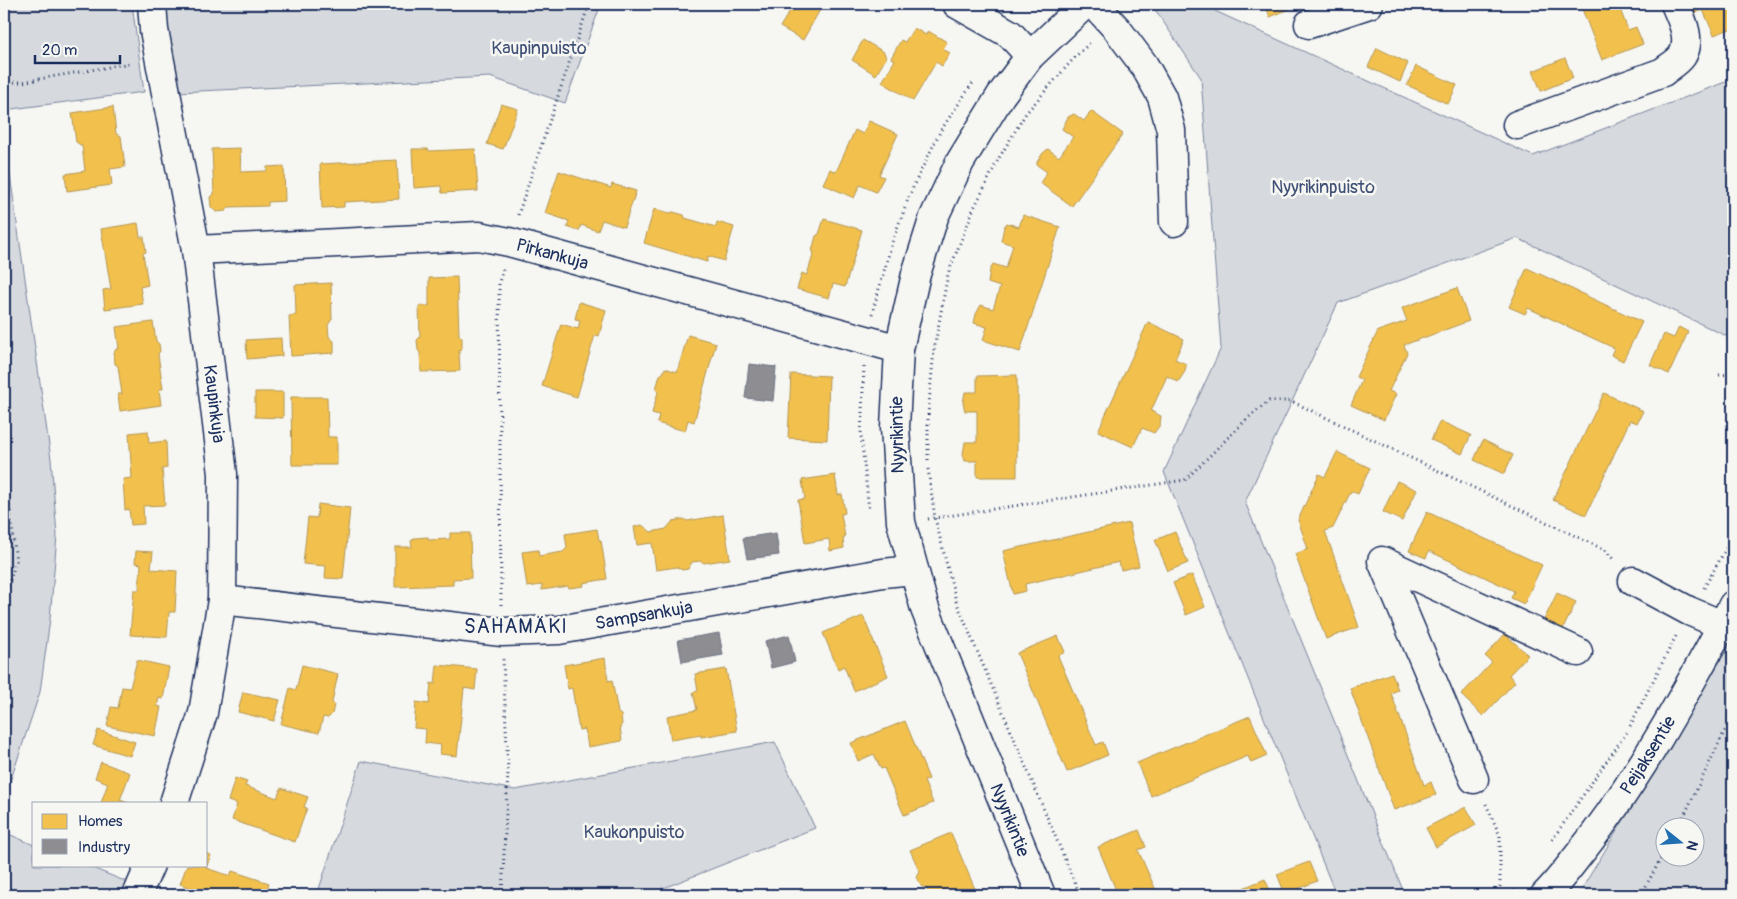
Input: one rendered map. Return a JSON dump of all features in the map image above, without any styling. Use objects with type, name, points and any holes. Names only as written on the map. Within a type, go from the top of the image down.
[{"type":"street","name":"Kaupinkuja","points":[[152,4],[154,30],[196,250],[223,474],[222,600],[203,713],[174,802]]},
{"type":"street","points":[[957,4],[1010,34],[1030,56]]},
{"type":"street","name":"Nyyrikintie","points":[[1041,895],[925,609],[901,522],[895,427],[899,349],[916,274],[934,217],[965,154],[1001,95],[1030,56],[1085,4]]},
{"type":"street","points":[[1309,24],[1369,4]]},
{"type":"street","points":[[1517,125],[1663,72],[1681,57],[1687,40],[1682,18],[1675,4]]},
{"type":"street","points":[[1103,13],[1144,65],[1162,97],[1171,130],[1174,222]]},
{"type":"street","name":"Pirkankuja","points":[[196,250],[479,236],[509,242],[899,349]]},
{"type":"street","points":[[1474,779],[1382,561],[1578,652]]},
{"type":"street","name":"Sampsankuja","points":[[222,600],[502,632],[559,630],[883,573],[914,570]]},
{"type":"street","points":[[1633,581],[1689,611],[1728,615]]},
{"type":"street","name":"Peijaksentie","points":[[1545,895],[1588,844],[1624,794],[1661,735],[1728,615]]},
{"type":"street","points":[[137,895],[150,866]]},
{"type":"path","points":[[502,895],[508,772],[502,632],[500,282],[509,242],[589,4]]},
{"type":"path","points":[[1080,895],[956,601],[935,518],[928,466],[928,414],[934,350],[948,274],[973,210],[999,158],[1026,113],[1076,56],[1103,13]]},
{"type":"path","points":[[4,82],[22,82],[129,63],[160,62]]},
{"type":"path","points":[[1719,375],[1733,374]]},
{"type":"path","points":[[901,522],[1185,480],[1248,418],[1269,401],[1290,401],[1605,550],[1633,581]]},
{"type":"path","points":[[4,461],[16,561],[4,599]]},
{"type":"path","points":[[1550,841],[1629,728],[1689,611],[1712,576],[1733,536]]},
{"type":"path","points":[[1684,816],[1733,714]]},
{"type":"path","points":[[1474,779],[1500,836],[1500,895]]},
{"type":"path","points":[[1641,895],[1657,866]]},
{"type":"path","points":[[1511,895],[1522,880]]},
{"type":"green space","points":[[4,4],[132,4],[144,92],[4,110]]},
{"type":"green space","name":"Kaupinpuisto","points":[[163,4],[601,4],[565,103],[490,77],[178,92]]},
{"type":"green space","name":"Nyyrikinpuisto","points":[[1153,4],[1210,4],[1215,11],[1533,156],[1733,79],[1733,339],[1517,238],[1338,303],[1245,502],[1405,895],[1336,895],[1164,472],[1221,348],[1201,78]]},
{"type":"green space","points":[[4,133],[51,459],[57,535],[50,619],[40,692],[4,800]]},
{"type":"green space","points":[[1733,640],[1733,895],[1578,895]]},
{"type":"green space","name":"Kaukonpuisto","points":[[775,742],[815,828],[646,895],[317,895],[361,761],[515,790]]},
{"type":"green space","points":[[4,832],[32,844],[32,866],[87,866],[127,882],[121,895],[4,895]]},
{"type":"building: Homes","points":[[794,4],[826,4],[824,9],[821,8],[803,40],[780,27]]},
{"type":"building: Homes","points":[[1265,4],[1296,4],[1297,6],[1270,17]]},
{"type":"building: Homes","points":[[1580,4],[1618,4],[1628,30],[1636,27],[1643,44],[1602,60]]},
{"type":"building: Homes","points":[[1692,4],[1733,4],[1733,28],[1714,35],[1703,10],[1695,13]]},
{"type":"building: Homes","points":[[914,28],[926,35],[928,31],[947,42],[943,49],[950,53],[942,66],[936,62],[913,101],[882,82],[895,60],[891,58],[901,40],[905,42]]},
{"type":"building: Homes","points":[[863,40],[884,52],[886,58],[876,75],[852,60]]},
{"type":"building: Homes","points":[[1377,48],[1408,63],[1400,82],[1368,67]]},
{"type":"building: Homes","points":[[1565,58],[1573,78],[1541,91],[1533,71]]},
{"type":"building: Homes","points":[[1416,66],[1457,85],[1448,104],[1407,85]]},
{"type":"building: Homes","points":[[501,104],[518,109],[503,149],[487,144]]},
{"type":"building: Homes","points":[[113,107],[116,134],[121,136],[125,167],[110,169],[112,185],[67,191],[65,174],[85,171],[82,146],[76,142],[72,113]]},
{"type":"building: Homes","points":[[1091,111],[1123,134],[1072,206],[1040,183],[1047,172],[1037,165],[1037,162],[1048,149],[1059,157],[1073,137],[1062,129],[1068,117],[1074,114],[1084,121]]},
{"type":"building: Homes","points":[[869,121],[898,134],[879,175],[884,177],[876,192],[860,185],[854,198],[823,184],[830,169],[836,172],[855,130],[863,134]]},
{"type":"building: Homes","points":[[240,148],[241,172],[267,171],[267,167],[284,166],[285,201],[268,202],[268,206],[229,207],[226,211],[216,212],[211,207],[210,197],[214,194],[212,149]]},
{"type":"building: Homes","points":[[412,149],[428,149],[429,151],[475,149],[478,191],[442,193],[441,186],[414,188]]},
{"type":"building: Homes","points":[[397,160],[399,199],[344,202],[344,207],[322,208],[320,164]]},
{"type":"building: Homes","points":[[559,171],[611,188],[612,184],[636,191],[624,227],[602,220],[598,231],[581,225],[579,231],[567,227],[569,221],[545,213]]},
{"type":"building: Homes","points":[[654,209],[684,215],[685,218],[716,227],[717,222],[734,227],[724,261],[708,256],[707,262],[644,243]]},
{"type":"building: Homes","points":[[1023,215],[1060,227],[1020,352],[983,340],[987,327],[974,323],[981,305],[993,309],[1000,287],[988,283],[993,264],[1006,268],[1013,245],[1001,241],[1004,227],[1007,223],[1019,227]]},
{"type":"building: Homes","points":[[824,219],[862,230],[845,287],[833,284],[829,298],[797,289],[802,273],[807,275],[814,252],[812,251],[816,236],[819,234]]},
{"type":"building: Homes","points":[[138,223],[140,237],[144,237],[146,252],[143,253],[148,285],[140,287],[143,304],[105,309],[103,290],[111,289],[101,229]]},
{"type":"building: Homes","points":[[1527,268],[1642,322],[1623,361],[1611,355],[1614,348],[1528,308],[1525,314],[1509,307]]},
{"type":"building: Homes","points":[[457,277],[459,335],[462,338],[462,348],[459,351],[460,371],[421,372],[417,340],[420,337],[419,306],[429,306],[429,278]]},
{"type":"building: Homes","points":[[331,283],[332,319],[328,325],[329,337],[334,341],[334,353],[291,356],[289,316],[296,315],[295,285]]},
{"type":"building: Homes","points":[[1457,288],[1469,321],[1404,345],[1407,353],[1389,391],[1396,394],[1384,420],[1351,405],[1362,380],[1356,377],[1378,331],[1407,321],[1402,308]]},
{"type":"building: Homes","points":[[579,302],[606,310],[599,336],[595,335],[577,397],[542,386],[561,324],[578,329],[580,320],[575,319]]},
{"type":"building: Homes","points":[[153,322],[156,341],[159,344],[160,351],[158,354],[163,389],[159,389],[161,405],[120,411],[118,394],[122,394],[114,353],[116,349],[119,349],[116,327]]},
{"type":"building: Homes","points":[[1148,322],[1184,339],[1175,359],[1186,364],[1186,367],[1178,382],[1167,376],[1151,411],[1161,416],[1160,425],[1154,433],[1142,428],[1133,447],[1098,431]]},
{"type":"building: Homes","points":[[1679,327],[1688,332],[1669,374],[1650,365],[1664,334],[1674,338]]},
{"type":"building: Homes","points":[[688,335],[716,343],[694,422],[688,420],[685,431],[657,423],[659,415],[652,413],[658,392],[656,389],[660,375],[665,368],[677,372]]},
{"type":"building: Homes","points":[[281,338],[282,356],[247,359],[246,340]]},
{"type":"building: Homes","points":[[791,374],[829,376],[827,440],[788,438]]},
{"type":"building: Homes","points":[[1017,375],[1017,477],[977,477],[977,461],[965,461],[963,454],[965,442],[977,442],[977,411],[965,411],[963,403],[965,392],[977,392],[977,376]]},
{"type":"building: Homes","points":[[255,392],[283,392],[283,418],[255,417]]},
{"type":"building: Homes","points":[[1604,393],[1643,411],[1637,423],[1630,420],[1586,515],[1553,500]]},
{"type":"building: Homes","points":[[291,397],[327,397],[328,437],[337,437],[337,465],[292,465]]},
{"type":"building: Homes","points":[[1440,421],[1471,435],[1462,454],[1431,440]]},
{"type":"building: Homes","points":[[148,431],[149,443],[166,441],[167,468],[162,469],[165,505],[143,506],[144,524],[131,525],[129,509],[125,510],[123,479],[132,478],[129,433]]},
{"type":"building: Homes","points":[[1483,440],[1513,455],[1504,474],[1474,460]]},
{"type":"building: Homes","points":[[1337,452],[1370,468],[1358,494],[1351,491],[1333,528],[1325,531],[1359,627],[1326,639],[1295,554],[1308,549],[1298,520],[1319,474],[1325,477]]},
{"type":"building: Homes","points":[[835,475],[838,495],[842,494],[845,513],[841,514],[845,537],[843,538],[844,548],[830,551],[829,539],[805,543],[798,500],[805,499],[802,480]]},
{"type":"building: Homes","points":[[1397,481],[1417,490],[1402,521],[1383,512]]},
{"type":"building: Homes","points":[[318,504],[350,508],[343,579],[325,578],[326,566],[303,564],[308,517],[317,518]]},
{"type":"building: Homes","points":[[1427,512],[1542,565],[1524,604],[1511,598],[1514,591],[1429,551],[1426,558],[1409,551]]},
{"type":"building: Homes","points":[[723,515],[730,559],[704,563],[701,561],[692,562],[688,569],[682,570],[677,567],[656,570],[652,543],[637,545],[634,527],[642,525],[651,532],[666,529],[673,521],[684,519],[687,521]]},
{"type":"building: Homes","points":[[1129,523],[1139,566],[1121,570],[1119,562],[1025,584],[1026,591],[1013,594],[1003,551]]},
{"type":"building: Homes","points":[[597,529],[599,540],[601,540],[607,579],[583,583],[584,586],[569,588],[568,586],[542,590],[542,585],[527,587],[522,552],[538,550],[539,556],[563,552],[567,548],[565,534]]},
{"type":"building: Homes","points":[[1175,532],[1188,563],[1168,571],[1155,540]]},
{"type":"building: Homes","points":[[450,533],[470,533],[471,578],[453,579],[453,585],[395,587],[395,547],[412,547],[411,541],[415,538],[428,537],[428,540],[450,539]]},
{"type":"building: Homes","points":[[136,551],[153,552],[151,569],[177,571],[175,612],[169,612],[167,637],[130,635],[134,590],[139,590],[141,564],[135,563]]},
{"type":"building: Homes","points":[[1192,575],[1205,607],[1186,615],[1173,583]]},
{"type":"building: Homes","points":[[1557,593],[1576,602],[1561,633],[1542,624]]},
{"type":"building: Homes","points":[[863,616],[888,676],[854,691],[844,666],[838,669],[823,633]]},
{"type":"building: Homes","points":[[1505,634],[1528,655],[1509,675],[1515,682],[1483,716],[1461,695],[1492,662],[1485,656]]},
{"type":"building: Homes","points":[[1058,636],[1065,652],[1058,656],[1096,745],[1103,742],[1108,755],[1067,772],[1017,653]]},
{"type":"building: Homes","points":[[605,658],[608,681],[612,680],[618,713],[621,715],[622,741],[588,747],[585,729],[579,730],[572,688],[568,689],[564,665]]},
{"type":"building: Homes","points":[[137,660],[169,667],[163,699],[159,698],[157,706],[161,707],[155,736],[107,726],[111,707],[118,708],[122,687],[130,688]]},
{"type":"building: Homes","points":[[302,665],[338,674],[332,702],[334,705],[332,714],[328,718],[323,717],[319,733],[281,724],[290,688],[296,690]]},
{"type":"building: Homes","points":[[437,665],[477,669],[475,690],[464,688],[457,756],[440,754],[441,745],[425,743],[426,729],[414,728],[416,702],[429,704],[431,683],[435,684]]},
{"type":"building: Homes","points":[[726,669],[737,731],[671,740],[667,716],[697,710],[693,692],[698,691],[695,674]]},
{"type":"building: Homes","points":[[1392,673],[1398,690],[1391,693],[1424,785],[1431,782],[1436,795],[1394,810],[1350,688]]},
{"type":"building: Homes","points":[[243,692],[280,700],[274,721],[238,712]]},
{"type":"building: Homes","points":[[1250,716],[1267,756],[1251,763],[1248,756],[1151,796],[1137,763]]},
{"type":"building: Homes","points":[[905,721],[929,779],[924,781],[933,803],[904,815],[884,768],[881,769],[874,754],[858,761],[851,743]]},
{"type":"building: Homes","points":[[98,730],[135,742],[130,756],[93,745]]},
{"type":"building: Homes","points":[[101,762],[130,773],[120,800],[125,802],[101,802],[108,783],[95,778]]},
{"type":"building: Homes","points":[[235,778],[247,782],[245,786],[277,798],[281,788],[308,797],[304,807],[307,808],[295,842],[232,820],[237,804],[228,801]]},
{"type":"building: Homes","points":[[1466,807],[1476,825],[1436,847],[1426,828]]},
{"type":"building: Homes","points":[[1139,830],[1146,847],[1138,850],[1158,895],[1118,895],[1098,847]]},
{"type":"building: Homes","points":[[951,833],[975,889],[959,895],[929,895],[927,889],[921,886],[917,877],[920,872],[910,850]]},
{"type":"building: Homes","points":[[1309,862],[1317,881],[1285,894],[1277,874]]},
{"type":"building: Homes","points":[[187,866],[207,866],[206,868],[230,876],[232,871],[269,883],[265,895],[195,895],[197,890],[180,884]]},
{"type":"building: Homes","points":[[1265,879],[1272,895],[1226,895]]},
{"type":"building: Industry","points":[[749,364],[776,367],[773,401],[745,398]]},
{"type":"building: Industry","points":[[776,533],[779,555],[747,559],[743,538]]},
{"type":"building: Industry","points":[[719,633],[723,655],[682,662],[678,640]]},
{"type":"building: Industry","points":[[789,635],[795,662],[771,668],[765,641]]},
{"type":"district","name":"SAHAMÄKI","points":[[516,626]]}]
